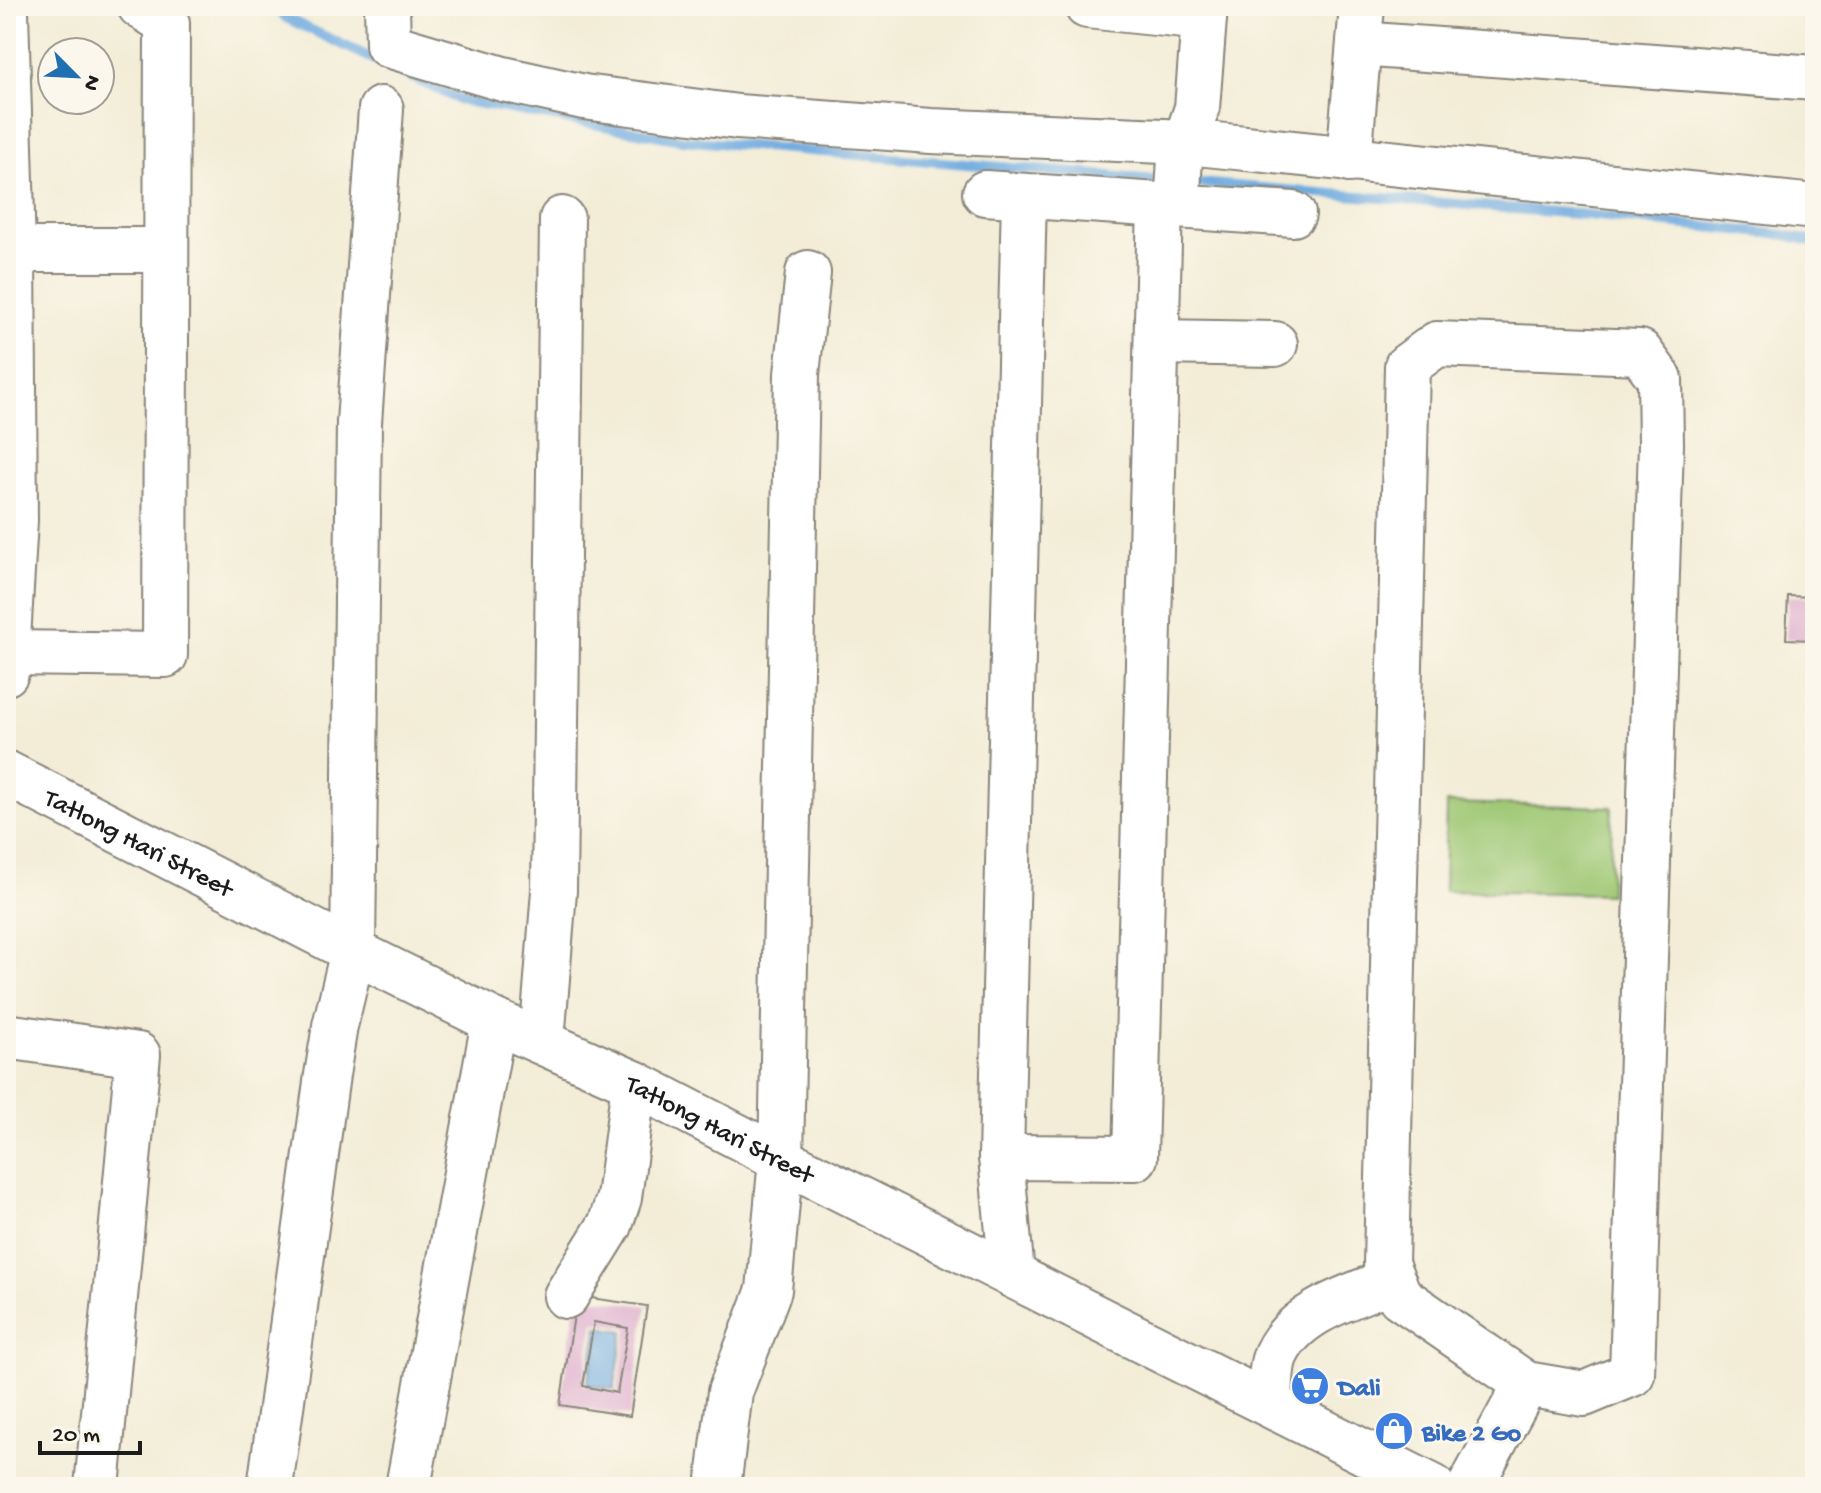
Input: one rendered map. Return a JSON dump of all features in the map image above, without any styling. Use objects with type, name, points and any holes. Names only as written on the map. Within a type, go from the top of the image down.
[{"type":"street","points":[[6,12],[13,250],[15,520],[7,663],[165,655],[167,23],[140,6]]},
{"type":"street","points":[[387,6],[388,45],[503,79],[584,97],[738,117],[931,131],[1176,181],[1293,214]]},
{"type":"street","points":[[1001,1157],[1135,1158],[1157,342],[1176,181],[1197,108],[1204,12],[1087,6]]},
{"type":"street","points":[[1349,160],[1361,25],[1815,78]]},
{"type":"street","points":[[270,1487],[330,1056],[353,951],[359,423],[381,109]]},
{"type":"street","points":[[1012,1275],[1001,1157],[1005,194],[1176,181],[1349,160],[1815,207]]},
{"type":"street","points":[[542,1041],[554,891],[562,219]]},
{"type":"street","points":[[13,250],[166,250]]},
{"type":"street","points":[[718,1487],[730,1392],[769,1290],[781,1159],[797,374],[808,273]]},
{"type":"street","points":[[1157,342],[1275,344]]},
{"type":"street","points":[[1437,344],[1640,352],[1660,379],[1661,444],[1632,1374],[1584,1394],[1526,1384],[1400,1297],[1386,1264],[1407,366],[1437,344]]},
{"type":"street","name":"Tatlong Hari Street","points":[[6,773],[353,951],[494,1021],[634,1083],[1433,1487]]},
{"type":"street","points":[[408,1487],[494,1021]]},
{"type":"street","points":[[6,1036],[138,1055],[97,1487]]},
{"type":"street","points":[[566,1296],[610,1225],[619,1198],[634,1083]]},
{"type":"street","points":[[1270,1404],[1274,1356],[1287,1335],[1305,1320],[1391,1280]]},
{"type":"street","points":[[1470,1487],[1526,1384]]},
{"type":"green space","points":[[1446,803],[1612,807],[1610,894],[1444,891]]},
{"type":"water","points":[[598,1327],[624,1331],[614,1389],[587,1385]]},
{"type":"building","points":[[1788,596],[1815,597],[1815,640],[1786,639]]},
{"type":"building","points":[[577,1296],[647,1306],[630,1416],[560,1405]],"holes":[[[594,1322],[628,1328],[617,1393],[583,1386]]]},
{"type":"waterway","points":[[274,6],[286,18],[460,100],[682,140],[1167,181]]},
{"type":"waterway","points":[[1187,182],[1589,215],[1785,235],[1815,242]]},
{"type":"place","name":"Dali","points":[[1310,1386]]},
{"type":"place","name":"Bike 2 Go","points":[[1394,1431]]}]
